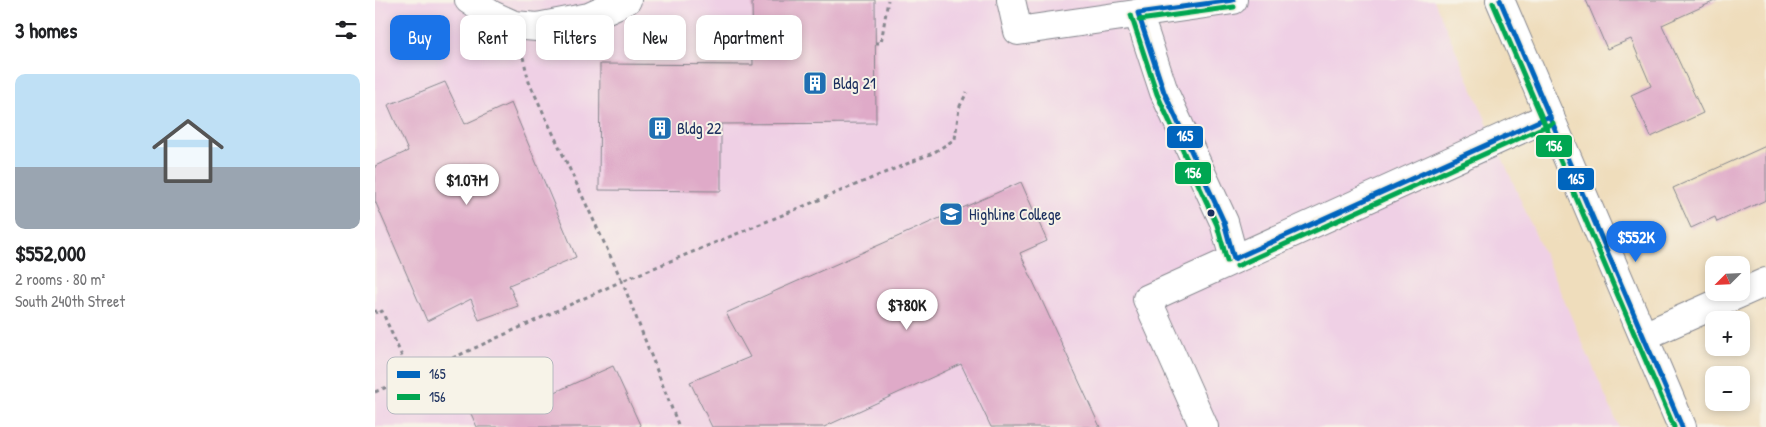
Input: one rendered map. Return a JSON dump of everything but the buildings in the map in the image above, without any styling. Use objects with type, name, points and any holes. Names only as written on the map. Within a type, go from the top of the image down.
[{"type":"main road","points":[[469,0],[492,15]]},
{"type":"main road","points":[[526,27],[537,27],[589,17],[627,0]]},
{"type":"main road","points":[[1011,0],[1018,31],[1233,0]]},
{"type":"main road","points":[[1500,0],[1682,427]]},
{"type":"main road","points":[[1138,13],[1164,92],[1224,222],[1234,259]]},
{"type":"main road","points":[[1204,427],[1147,299],[1550,116]]},
{"type":"main road","points":[[1644,336],[1766,282]]},
{"type":"path","points":[[875,43],[881,43],[888,0]]},
{"type":"path","points":[[523,60],[529,82],[622,281],[679,427]]},
{"type":"path","points":[[455,357],[622,281],[933,153],[955,139],[959,108],[967,92]]},
{"type":"path","points":[[375,310],[377,314],[382,311],[402,357]]},
{"type":"path","points":[[375,392],[387,387]]},
{"type":"shaded area","name":"Highline College","points":[[375,0],[1434,0],[1619,427],[375,427]]},
{"type":"transit line","name":"165","points":[[1138,13],[1233,0]]},
{"type":"transit line","name":"165","points":[[1500,0],[1682,427]]},
{"type":"transit line","name":"156","points":[[1493,3],[1674,427]]},
{"type":"transit line","name":"156","points":[[1139,20],[1234,7]]},
{"type":"transit line","name":"165","points":[[1138,13],[1164,92],[1224,222],[1234,259]]},
{"type":"transit line","name":"156","points":[[1131,15],[1157,94],[1217,225],[1227,261]]},
{"type":"transit line","name":"165","points":[[1234,259],[1550,116]]},
{"type":"transit line","name":"156","points":[[1237,266],[1553,123]]},
{"type":"place","name":"Bldg 21","points":[[815,83]]},
{"type":"place","name":"Bldg 22","points":[[660,128]]},
{"type":"place","name":"Highline College","points":[[951,214]]}]
